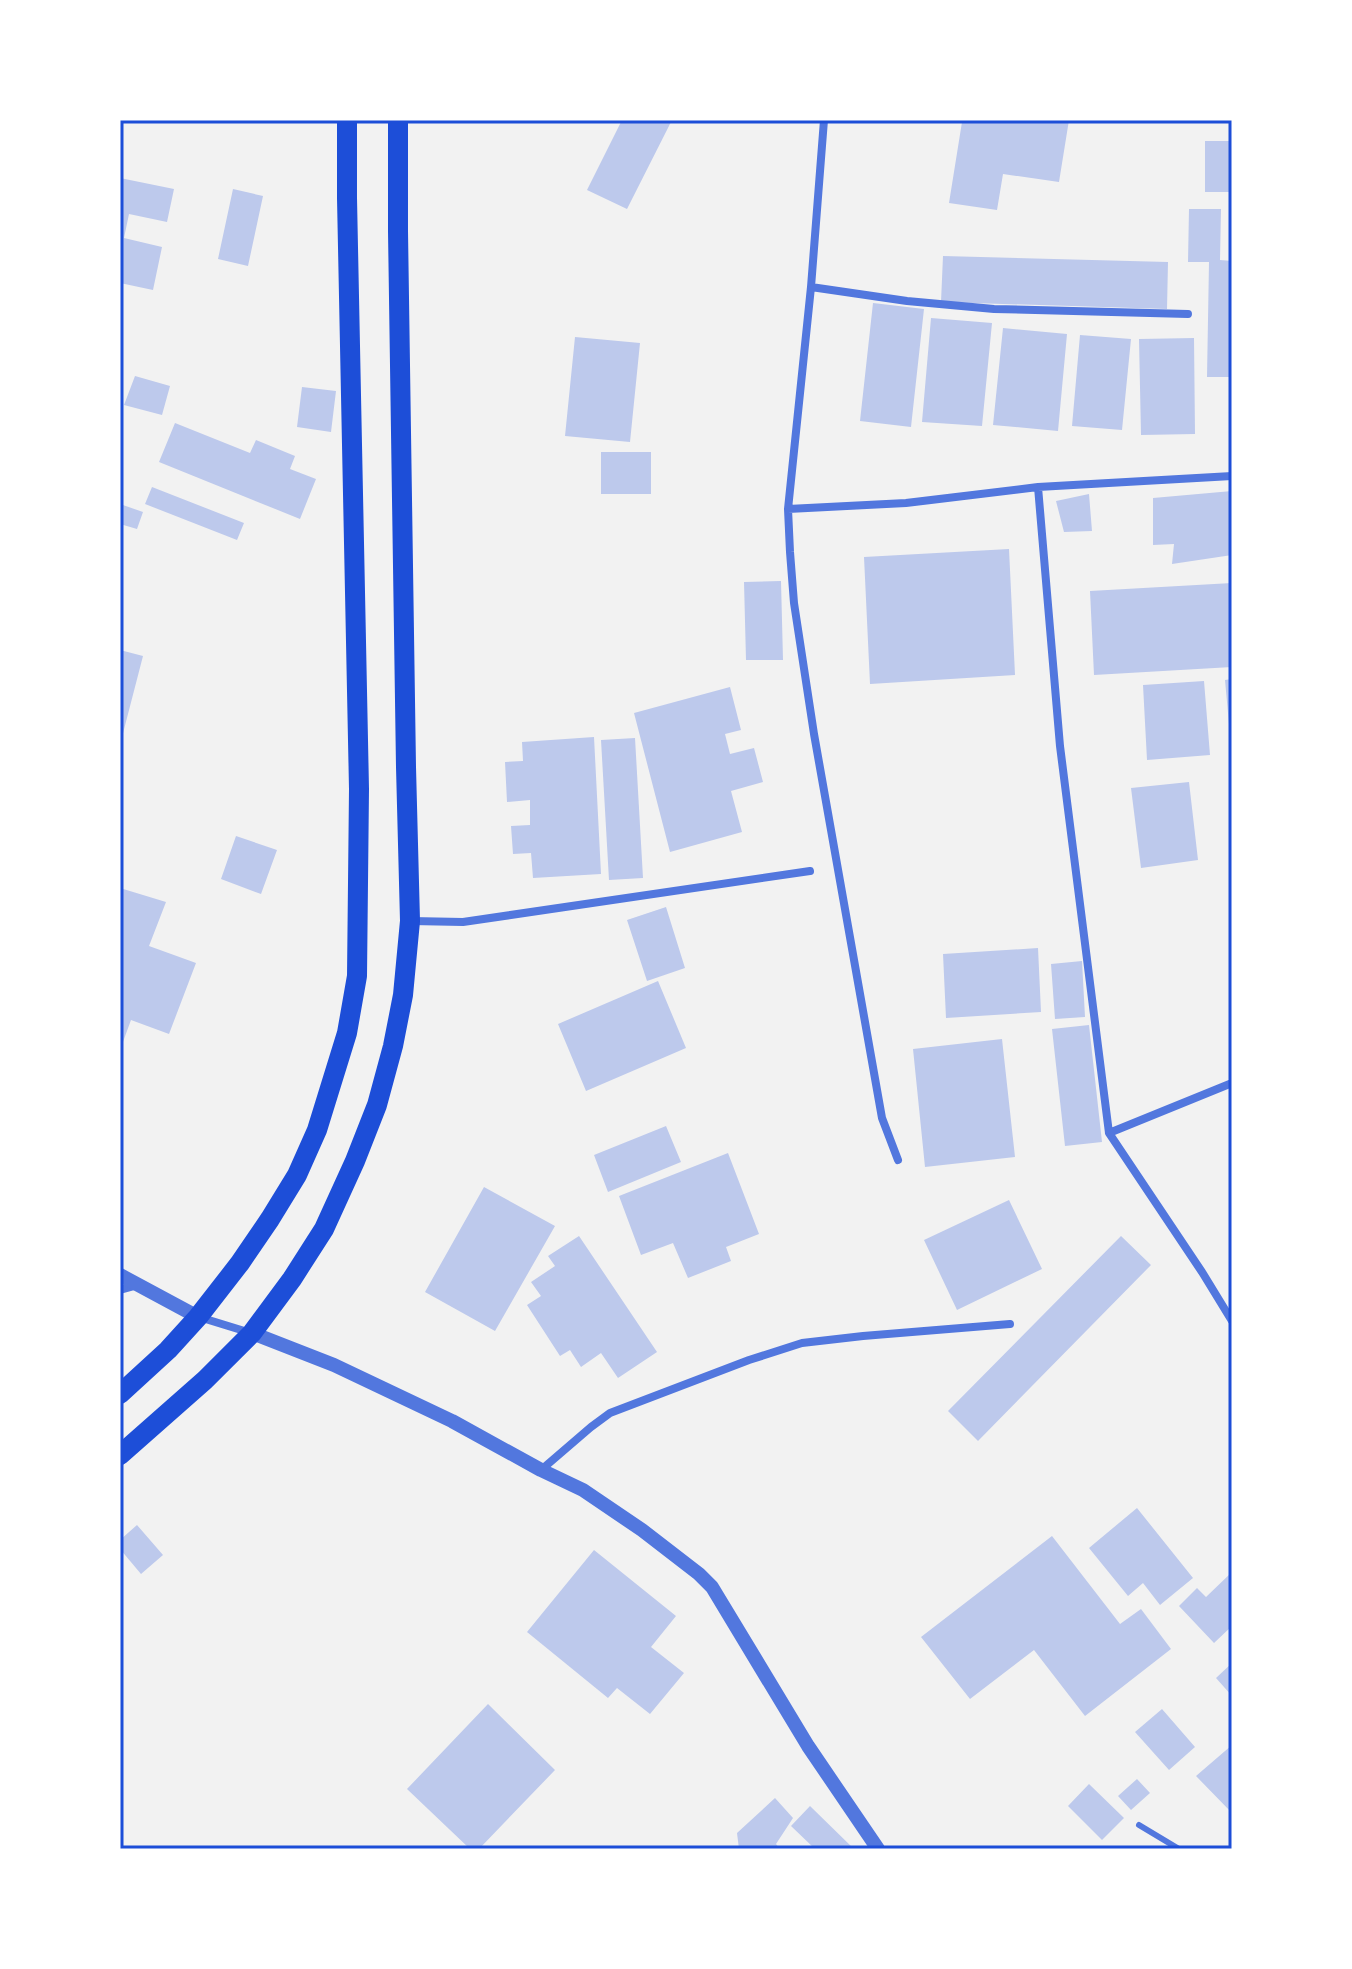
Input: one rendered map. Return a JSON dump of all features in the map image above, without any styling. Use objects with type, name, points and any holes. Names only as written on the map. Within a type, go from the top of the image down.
[{"type":"main road","points":[[120,1394],[168,1350],[198,1317],[240,1263],[297,1175],[317,1130],[347,1033],[357,976],[359,789],[347,120]]},
{"type":"main road","points":[[120,1455],[205,1380],[252,1333],[292,1279],[324,1229],[355,1161],[377,1105],[393,1046],[403,995],[410,921],[398,120]]},
{"type":"street","points":[[824,120],[811,287],[788,509],[794,603],[882,1118],[898,1160]]},
{"type":"street","points":[[811,287],[907,301],[994,309],[1188,314]]},
{"type":"street","points":[[788,509],[906,503],[1038,487],[1232,476]]},
{"type":"street","points":[[1038,487],[1060,746],[1109,1133],[1232,1321]]},
{"type":"street","points":[[410,921],[463,922],[810,871]]},
{"type":"street","points":[[1109,1133],[1232,1083]]},
{"type":"street","points":[[120,1275],[198,1317],[252,1333],[334,1365],[452,1421],[583,1490],[642,1530],[712,1587],[808,1746],[878,1849]]},
{"type":"street","points":[[120,1290],[138,1285]]},
{"type":"street","points":[[541,1470],[610,1413],[802,1343],[1010,1324]]},
{"type":"lane","points":[[1139,1825],[1179,1849]]},
{"type":"building","points":[[622,120],[672,120],[627,209],[587,190]]},
{"type":"building","points":[[1069,120],[1059,182],[1003,174],[997,210],[949,203],[962,122]]},
{"type":"building","points":[[1205,141],[1232,141],[1232,192],[1205,192]]},
{"type":"building","points":[[120,178],[174,189],[167,222],[129,214],[124,238],[162,247],[153,290],[120,283]]},
{"type":"building","points":[[233,189],[263,196],[248,266],[218,259]]},
{"type":"building","points":[[1189,209],[1221,209],[1220,260],[1232,261],[1232,377],[1207,377],[1209,262],[1188,262]]},
{"type":"building","points":[[943,256],[1168,262],[1167,309],[941,302]]},
{"type":"building","points":[[873,303],[924,309],[911,427],[860,421]]},
{"type":"building","points":[[931,318],[992,323],[982,426],[922,422]]},
{"type":"building","points":[[1003,328],[1067,334],[1058,431],[993,425]]},
{"type":"building","points":[[1080,335],[1131,339],[1122,430],[1072,426]]},
{"type":"building","points":[[575,337],[640,343],[630,442],[565,436]]},
{"type":"building","points":[[1194,338],[1195,434],[1141,435],[1139,339]]},
{"type":"building","points":[[135,376],[170,386],[162,415],[124,405]]},
{"type":"building","points":[[302,387],[336,391],[331,432],[297,427]]},
{"type":"building","points":[[175,423],[250,453],[256,440],[295,456],[290,469],[316,479],[300,519],[159,462]]},
{"type":"building","points":[[601,452],[651,452],[651,494],[601,494]]},
{"type":"building","points":[[152,487],[244,523],[237,540],[145,504]]},
{"type":"building","points":[[1232,491],[1232,555],[1172,564],[1174,544],[1153,545],[1153,498]]},
{"type":"building","points":[[1089,494],[1092,531],[1064,532],[1056,501]]},
{"type":"building","points":[[120,504],[143,512],[137,529],[120,524]]},
{"type":"building","points":[[1009,549],[1015,675],[870,684],[864,557]]},
{"type":"building","points":[[781,581],[783,660],[746,660],[744,582]]},
{"type":"building","points":[[1232,583],[1232,667],[1094,675],[1090,591]]},
{"type":"building","points":[[120,650],[143,656],[121,741],[120,741]]},
{"type":"building","points":[[1232,679],[1232,735],[1230,735],[1225,680]]},
{"type":"building","points":[[1204,681],[1210,755],[1147,760],[1143,685]]},
{"type":"building","points":[[730,687],[741,730],[725,734],[730,754],[754,748],[763,782],[731,791],[742,832],[670,852],[634,713]]},
{"type":"building","points":[[594,737],[601,874],[533,878],[531,853],[513,854],[511,826],[530,825],[530,800],[507,802],[505,762],[523,761],[522,742]]},
{"type":"building","points":[[635,738],[643,878],[609,880],[601,740]]},
{"type":"building","points":[[1189,782],[1198,860],[1141,868],[1131,788]]},
{"type":"building","points":[[236,836],[277,850],[261,894],[221,879]]},
{"type":"building","points":[[120,888],[166,902],[149,946],[196,963],[169,1034],[131,1020],[120,1050]]},
{"type":"building","points":[[666,907],[685,968],[647,981],[627,920]]},
{"type":"building","points":[[1038,948],[1041,1012],[946,1018],[943,954]]},
{"type":"building","points":[[1082,961],[1085,1017],[1055,1019],[1051,964]]},
{"type":"building","points":[[658,981],[686,1048],[586,1091],[558,1024]]},
{"type":"building","points":[[1089,1025],[1102,1142],[1065,1146],[1052,1029]]},
{"type":"building","points":[[1002,1039],[1015,1157],[925,1167],[913,1049]]},
{"type":"building","points":[[666,1126],[681,1162],[608,1192],[594,1155]]},
{"type":"building","points":[[728,1153],[759,1234],[726,1247],[731,1261],[688,1278],[673,1243],[641,1255],[619,1196]]},
{"type":"building","points":[[484,1187],[555,1226],[495,1331],[425,1292]]},
{"type":"building","points":[[1009,1200],[1042,1269],[957,1310],[924,1240]]},
{"type":"building","points":[[579,1236],[657,1352],[618,1378],[601,1353],[581,1367],[570,1350],[560,1356],[527,1305],[541,1296],[531,1282],[555,1266],[548,1256]]},
{"type":"building","points":[[1121,1236],[1151,1265],[978,1441],[948,1411]]},
{"type":"building","points":[[1137,1508],[1193,1578],[1160,1605],[1143,1583],[1128,1596],[1089,1548]]},
{"type":"building","points":[[137,1525],[163,1555],[141,1574],[120,1549],[120,1540]]},
{"type":"building","points":[[1052,1536],[1120,1624],[1141,1609],[1171,1649],[1085,1716],[1034,1650],[970,1699],[921,1637]]},
{"type":"building","points":[[594,1550],[676,1616],[651,1647],[684,1673],[650,1714],[617,1688],[608,1698],[527,1632]]},
{"type":"building","points":[[1232,1572],[1232,1626],[1214,1643],[1179,1606],[1197,1588],[1206,1597]]},
{"type":"building","points":[[1232,1663],[1232,1696],[1216,1678]]},
{"type":"building","points":[[488,1704],[555,1770],[479,1849],[470,1849],[407,1789]]},
{"type":"building","points":[[1162,1709],[1195,1747],[1169,1770],[1135,1732]]},
{"type":"building","points":[[1232,1745],[1232,1813],[1196,1776]]},
{"type":"building","points":[[1137,1779],[1150,1793],[1131,1810],[1118,1796]]},
{"type":"building","points":[[1089,1784],[1124,1818],[1102,1840],[1068,1806]]},
{"type":"building","points":[[775,1798],[793,1818],[776,1844],[780,1849],[739,1849],[737,1833]]},
{"type":"building","points":[[810,1806],[854,1849],[815,1849],[791,1826]]}]
